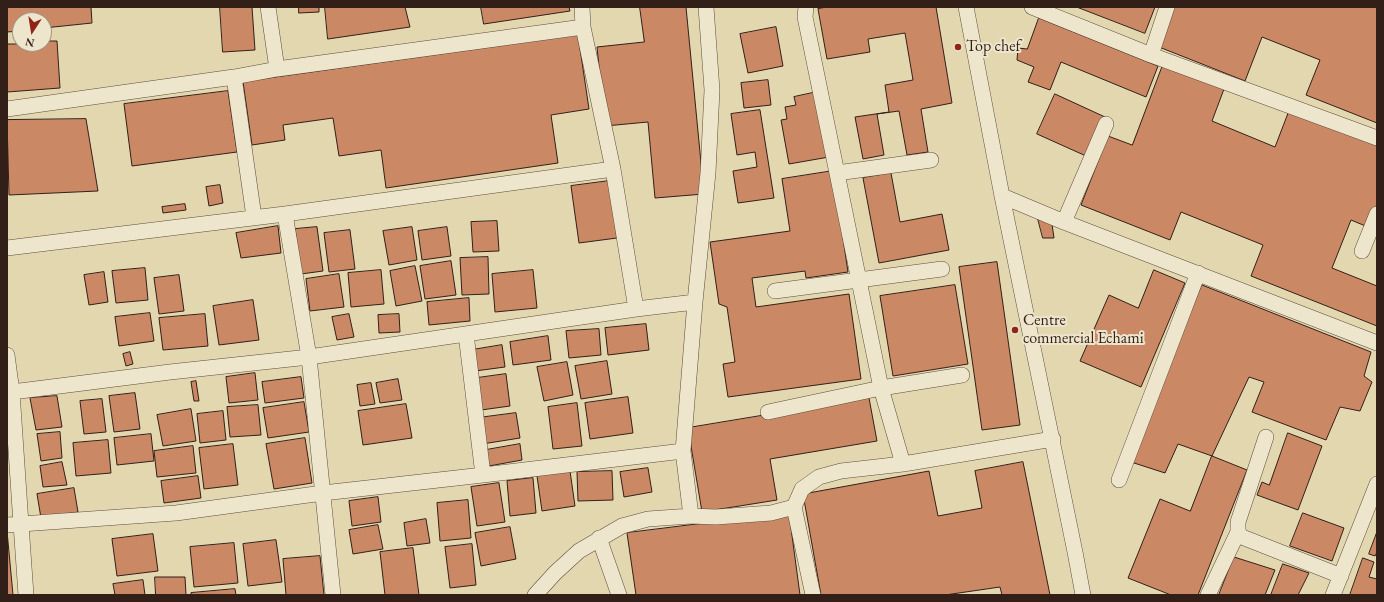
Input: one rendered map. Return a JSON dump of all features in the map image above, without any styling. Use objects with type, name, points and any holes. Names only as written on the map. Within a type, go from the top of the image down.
[{"type":"street","points":[[268,7],[277,69]]},
{"type":"street","points":[[582,7],[583,27],[613,169],[636,309]]},
{"type":"street","points":[[691,516],[682,451],[708,173],[712,90],[706,7]]},
{"type":"street","points":[[806,7],[805,17],[881,388],[903,464]]},
{"type":"street","points":[[966,7],[1002,196],[1053,439],[1083,595]]},
{"type":"street","points":[[1032,7],[1151,55],[1377,138]]},
{"type":"street","points":[[1151,55],[1167,7]]},
{"type":"street","points":[[7,109],[234,77],[277,69],[583,27]]},
{"type":"street","points":[[234,77],[254,217]]},
{"type":"street","points":[[1064,222],[1106,124]]},
{"type":"street","points":[[837,173],[931,160]]},
{"type":"street","points":[[7,248],[285,214],[613,169]]},
{"type":"street","points":[[1002,196],[1064,222],[1198,272],[1377,343]]},
{"type":"street","points":[[285,214],[309,357],[333,595]]},
{"type":"street","points":[[1362,251],[1377,214]]},
{"type":"street","points":[[774,291],[942,269]]},
{"type":"street","points":[[1119,480],[1198,272]]},
{"type":"street","points":[[10,384],[170,372],[309,357],[636,309],[695,302]]},
{"type":"street","points":[[466,334],[483,475]]},
{"type":"street","points":[[7,355],[10,384],[14,524],[26,595]]},
{"type":"street","points":[[768,412],[881,388],[962,375]]},
{"type":"street","points":[[1208,595],[1238,532],[1238,522],[1266,437]]},
{"type":"street","points":[[813,595],[794,507],[802,489],[819,477],[841,470],[903,464],[1053,439]]},
{"type":"street","points":[[14,524],[176,513],[323,493],[682,451]]},
{"type":"street","points":[[1333,595],[1377,484]]},
{"type":"street","points":[[535,595],[555,573],[579,551],[622,526],[648,519],[691,516],[716,517],[770,513],[794,507]]},
{"type":"street","points":[[1238,532],[1242,537],[1341,576]]},
{"type":"street","points":[[599,538],[620,595]]},
{"type":"building","points":[[7,7],[91,7],[92,23],[52,27],[52,12],[12,12],[12,32],[7,32]]},
{"type":"building","points":[[220,7],[252,7],[255,50],[223,52]]},
{"type":"building","points":[[299,7],[319,7],[319,12],[299,13]]},
{"type":"building","points":[[325,7],[405,7],[410,27],[328,39]]},
{"type":"building","points":[[481,7],[569,7],[570,11],[484,24]]},
{"type":"building","points":[[640,7],[686,7],[704,194],[655,198],[648,122],[605,126],[597,47],[644,42]]},
{"type":"building","points":[[827,7],[936,7],[952,103],[921,109],[928,152],[907,155],[899,111],[877,114],[884,155],[863,159],[855,117],[889,112],[885,85],[913,80],[905,33],[868,39],[870,52],[827,59],[818,9]]},
{"type":"building","points":[[1077,7],[1155,7],[1145,33]]},
{"type":"building","points":[[1175,7],[1377,7],[1377,123],[1306,95],[1320,60],[1262,37],[1245,81],[1159,47]]},
{"type":"building","points":[[1039,18],[1158,66],[1146,97],[1061,62],[1050,90],[1028,82],[1034,67],[1017,60],[1018,48],[1027,49]]},
{"type":"building","points":[[776,27],[783,66],[748,73],[740,34]]},
{"type":"building","points":[[578,35],[589,109],[551,115],[558,163],[386,188],[381,150],[339,156],[333,118],[283,125],[285,140],[252,145],[243,82]]},
{"type":"building","points":[[52,41],[57,41],[60,88],[7,92],[7,44],[12,44],[12,52],[52,52]]},
{"type":"building","points":[[1163,65],[1224,89],[1212,121],[1275,147],[1290,108],[1377,142],[1377,204],[1368,227],[1351,220],[1332,268],[1377,286],[1377,326],[1251,276],[1263,245],[1181,212],[1170,240],[1081,205],[1108,136],[1132,145]]},
{"type":"building","points":[[768,80],[771,105],[744,108],[741,83]]},
{"type":"building","points":[[228,91],[237,152],[132,166],[124,104]]},
{"type":"building","points":[[817,92],[829,157],[789,164],[781,120],[787,119],[785,107],[796,105],[794,97]]},
{"type":"building","points":[[1055,94],[1105,117],[1086,156],[1037,134]]},
{"type":"building","points":[[760,110],[774,198],[738,203],[733,171],[757,167],[755,152],[737,155],[731,114]]},
{"type":"building","points":[[86,119],[98,191],[9,195],[7,120]]},
{"type":"building","points":[[833,171],[848,272],[806,278],[805,271],[752,278],[756,307],[849,294],[861,379],[728,397],[723,364],[735,362],[727,307],[719,304],[710,242],[790,231],[782,179]]},
{"type":"building","points":[[891,173],[900,222],[942,214],[949,250],[879,263],[863,178]]},
{"type":"building","points":[[609,181],[617,238],[579,243],[571,186]]},
{"type":"building","points":[[220,185],[223,203],[209,206],[206,187]]},
{"type":"building","points":[[185,204],[186,210],[163,213],[162,207]]},
{"type":"building","points":[[1038,219],[1052,224],[1054,238],[1043,238]]},
{"type":"building","points":[[497,221],[499,251],[473,252],[471,222]]},
{"type":"building","points":[[278,226],[281,253],[241,258],[236,233]]},
{"type":"building","points":[[317,227],[323,271],[301,274],[295,229]]},
{"type":"building","points":[[412,227],[417,260],[389,265],[383,231]]},
{"type":"building","points":[[447,227],[451,256],[422,260],[418,231]]},
{"type":"building","points":[[350,230],[355,269],[329,272],[324,233]]},
{"type":"building","points":[[488,257],[489,294],[462,295],[460,258]]},
{"type":"building","points":[[451,261],[456,295],[425,299],[420,266]]},
{"type":"building","points":[[997,262],[1020,425],[982,430],[959,267]]},
{"type":"building","points":[[415,266],[422,301],[396,306],[390,271]]},
{"type":"building","points":[[145,268],[148,300],[116,303],[112,271]]},
{"type":"building","points":[[381,270],[384,304],[351,307],[348,273]]},
{"type":"building","points":[[533,270],[537,308],[495,312],[492,274]]},
{"type":"building","points":[[1154,270],[1185,283],[1141,387],[1080,361],[1109,295],[1138,308]]},
{"type":"building","points":[[104,272],[108,302],[89,305],[84,275]]},
{"type":"building","points":[[339,274],[344,307],[310,311],[306,279]]},
{"type":"building","points":[[179,275],[184,311],[159,314],[154,278]]},
{"type":"building","points":[[955,285],[968,364],[893,376],[880,296]]},
{"type":"building","points":[[1202,285],[1371,352],[1364,376],[1372,382],[1360,411],[1340,407],[1326,440],[1252,412],[1264,382],[1249,377],[1212,456],[1178,444],[1165,473],[1131,462]]},
{"type":"building","points":[[469,298],[470,321],[429,325],[427,302]]},
{"type":"building","points":[[253,300],[259,340],[219,345],[213,306]]},
{"type":"building","points":[[150,313],[154,341],[119,346],[115,317]]},
{"type":"building","points":[[205,314],[208,346],[163,350],[159,318]]},
{"type":"building","points":[[349,314],[354,337],[337,340],[332,317]]},
{"type":"building","points":[[399,314],[400,332],[379,333],[378,315]]},
{"type":"building","points":[[646,324],[649,350],[608,355],[605,328]]},
{"type":"building","points":[[599,329],[601,355],[569,358],[566,331]]},
{"type":"building","points":[[548,336],[551,360],[513,365],[510,342]]},
{"type":"building","points":[[502,345],[505,367],[475,371],[472,350]]},
{"type":"building","points":[[130,352],[133,364],[126,366],[123,354]]},
{"type":"building","points":[[607,361],[612,394],[581,399],[575,366]]},
{"type":"building","points":[[567,362],[573,395],[544,401],[537,367]]},
{"type":"building","points":[[255,373],[258,400],[229,403],[226,377]]},
{"type":"building","points":[[506,374],[510,406],[481,410],[477,378]]},
{"type":"building","points":[[301,377],[304,398],[265,403],[262,382]]},
{"type":"building","points":[[398,379],[402,400],[380,403],[376,383]]},
{"type":"building","points":[[196,381],[199,401],[194,401],[191,382]]},
{"type":"building","points":[[371,383],[375,404],[360,406],[357,385]]},
{"type":"building","points":[[135,393],[140,429],[114,432],[109,396]]},
{"type":"building","points":[[57,396],[62,427],[36,430],[30,398]]},
{"type":"building","points":[[628,397],[633,433],[590,439],[585,403]]},
{"type":"building","points":[[869,398],[877,441],[770,459],[777,500],[702,512],[688,428]]},
{"type":"building","points":[[102,399],[106,432],[84,434],[80,401]]},
{"type":"building","points":[[304,402],[309,432],[268,438],[263,408]]},
{"type":"building","points":[[577,403],[582,446],[553,449],[548,407]]},
{"type":"building","points":[[406,404],[412,438],[363,445],[358,411]]},
{"type":"building","points":[[258,405],[261,435],[230,437],[227,407]]},
{"type":"building","points":[[191,409],[196,441],[163,446],[157,415]]},
{"type":"building","points":[[223,411],[226,440],[200,443],[197,414]]},
{"type":"building","points":[[516,413],[520,438],[482,444],[478,418]]},
{"type":"building","points":[[60,432],[62,458],[41,461],[37,434]]},
{"type":"building","points":[[1288,433],[1322,446],[1298,510],[1257,495],[1262,482],[1269,485]]},
{"type":"building","points":[[151,434],[154,461],[117,465],[114,438]]},
{"type":"building","points":[[305,438],[312,483],[274,489],[266,444]]},
{"type":"building","points":[[108,440],[111,473],[76,476],[73,443]]},
{"type":"building","points":[[233,444],[238,485],[204,489],[199,448]]},
{"type":"building","points":[[520,444],[522,460],[489,466],[486,450]]},
{"type":"building","points":[[193,446],[196,473],[157,477],[154,451]]},
{"type":"building","points":[[1212,456],[1247,470],[1198,595],[1171,595],[1128,578],[1160,499],[1190,511]]},
{"type":"building","points":[[62,462],[67,485],[43,487],[40,466]]},
{"type":"building","points":[[1023,462],[1050,595],[1002,595],[1000,587],[945,595],[821,595],[803,494],[929,471],[938,516],[982,508],[975,471]]},
{"type":"building","points":[[648,468],[652,492],[624,497],[620,472]]},
{"type":"building","points":[[570,471],[575,506],[542,511],[537,476]]},
{"type":"building","points":[[612,471],[613,500],[578,501],[577,472]]},
{"type":"building","points":[[198,476],[201,498],[164,503],[161,481]]},
{"type":"building","points":[[533,478],[536,513],[510,516],[507,481]]},
{"type":"building","points":[[499,483],[505,522],[477,526],[471,487]]},
{"type":"building","points":[[74,488],[78,512],[41,518],[37,494]]},
{"type":"building","points":[[378,497],[381,522],[352,526],[349,501]]},
{"type":"building","points":[[468,500],[471,538],[440,541],[437,503]]},
{"type":"building","points":[[789,513],[800,595],[636,595],[627,533]]},
{"type":"building","points":[[1303,513],[1344,528],[1332,561],[1290,546]]},
{"type":"building","points":[[426,519],[430,543],[407,546],[404,523]]},
{"type":"building","points":[[378,525],[383,549],[353,554],[349,530]]},
{"type":"building","points":[[510,527],[516,559],[481,566],[475,533]]},
{"type":"building","points":[[7,531],[13,595],[7,595]]},
{"type":"building","points":[[1377,532],[1377,552],[1375,556],[1369,554]]},
{"type":"building","points":[[153,534],[158,571],[117,576],[112,539]]},
{"type":"building","points":[[276,540],[282,582],[248,586],[243,544]]},
{"type":"building","points":[[234,543],[238,583],[194,587],[190,547]]},
{"type":"building","points":[[472,544],[476,585],[450,588],[445,547]]},
{"type":"building","points":[[413,548],[419,595],[385,595],[380,552]]},
{"type":"building","points":[[320,556],[324,595],[286,595],[283,559]]},
{"type":"building","points":[[1234,557],[1275,570],[1265,595],[1219,595]]},
{"type":"building","points":[[1363,558],[1374,562],[1369,577],[1377,579],[1377,595],[1350,595]]},
{"type":"building","points":[[1283,564],[1309,573],[1298,595],[1271,595]]},
{"type":"building","points":[[155,577],[185,577],[186,595],[156,595]]},
{"type":"building","points":[[143,580],[145,595],[115,595],[113,584]]},
{"type":"building","points":[[235,589],[236,595],[191,595],[191,593]]},
{"type":"place","name":"Top chef","points":[[958,47]]},
{"type":"place","name":"Centre commercial Echami","points":[[1015,330]]}]
